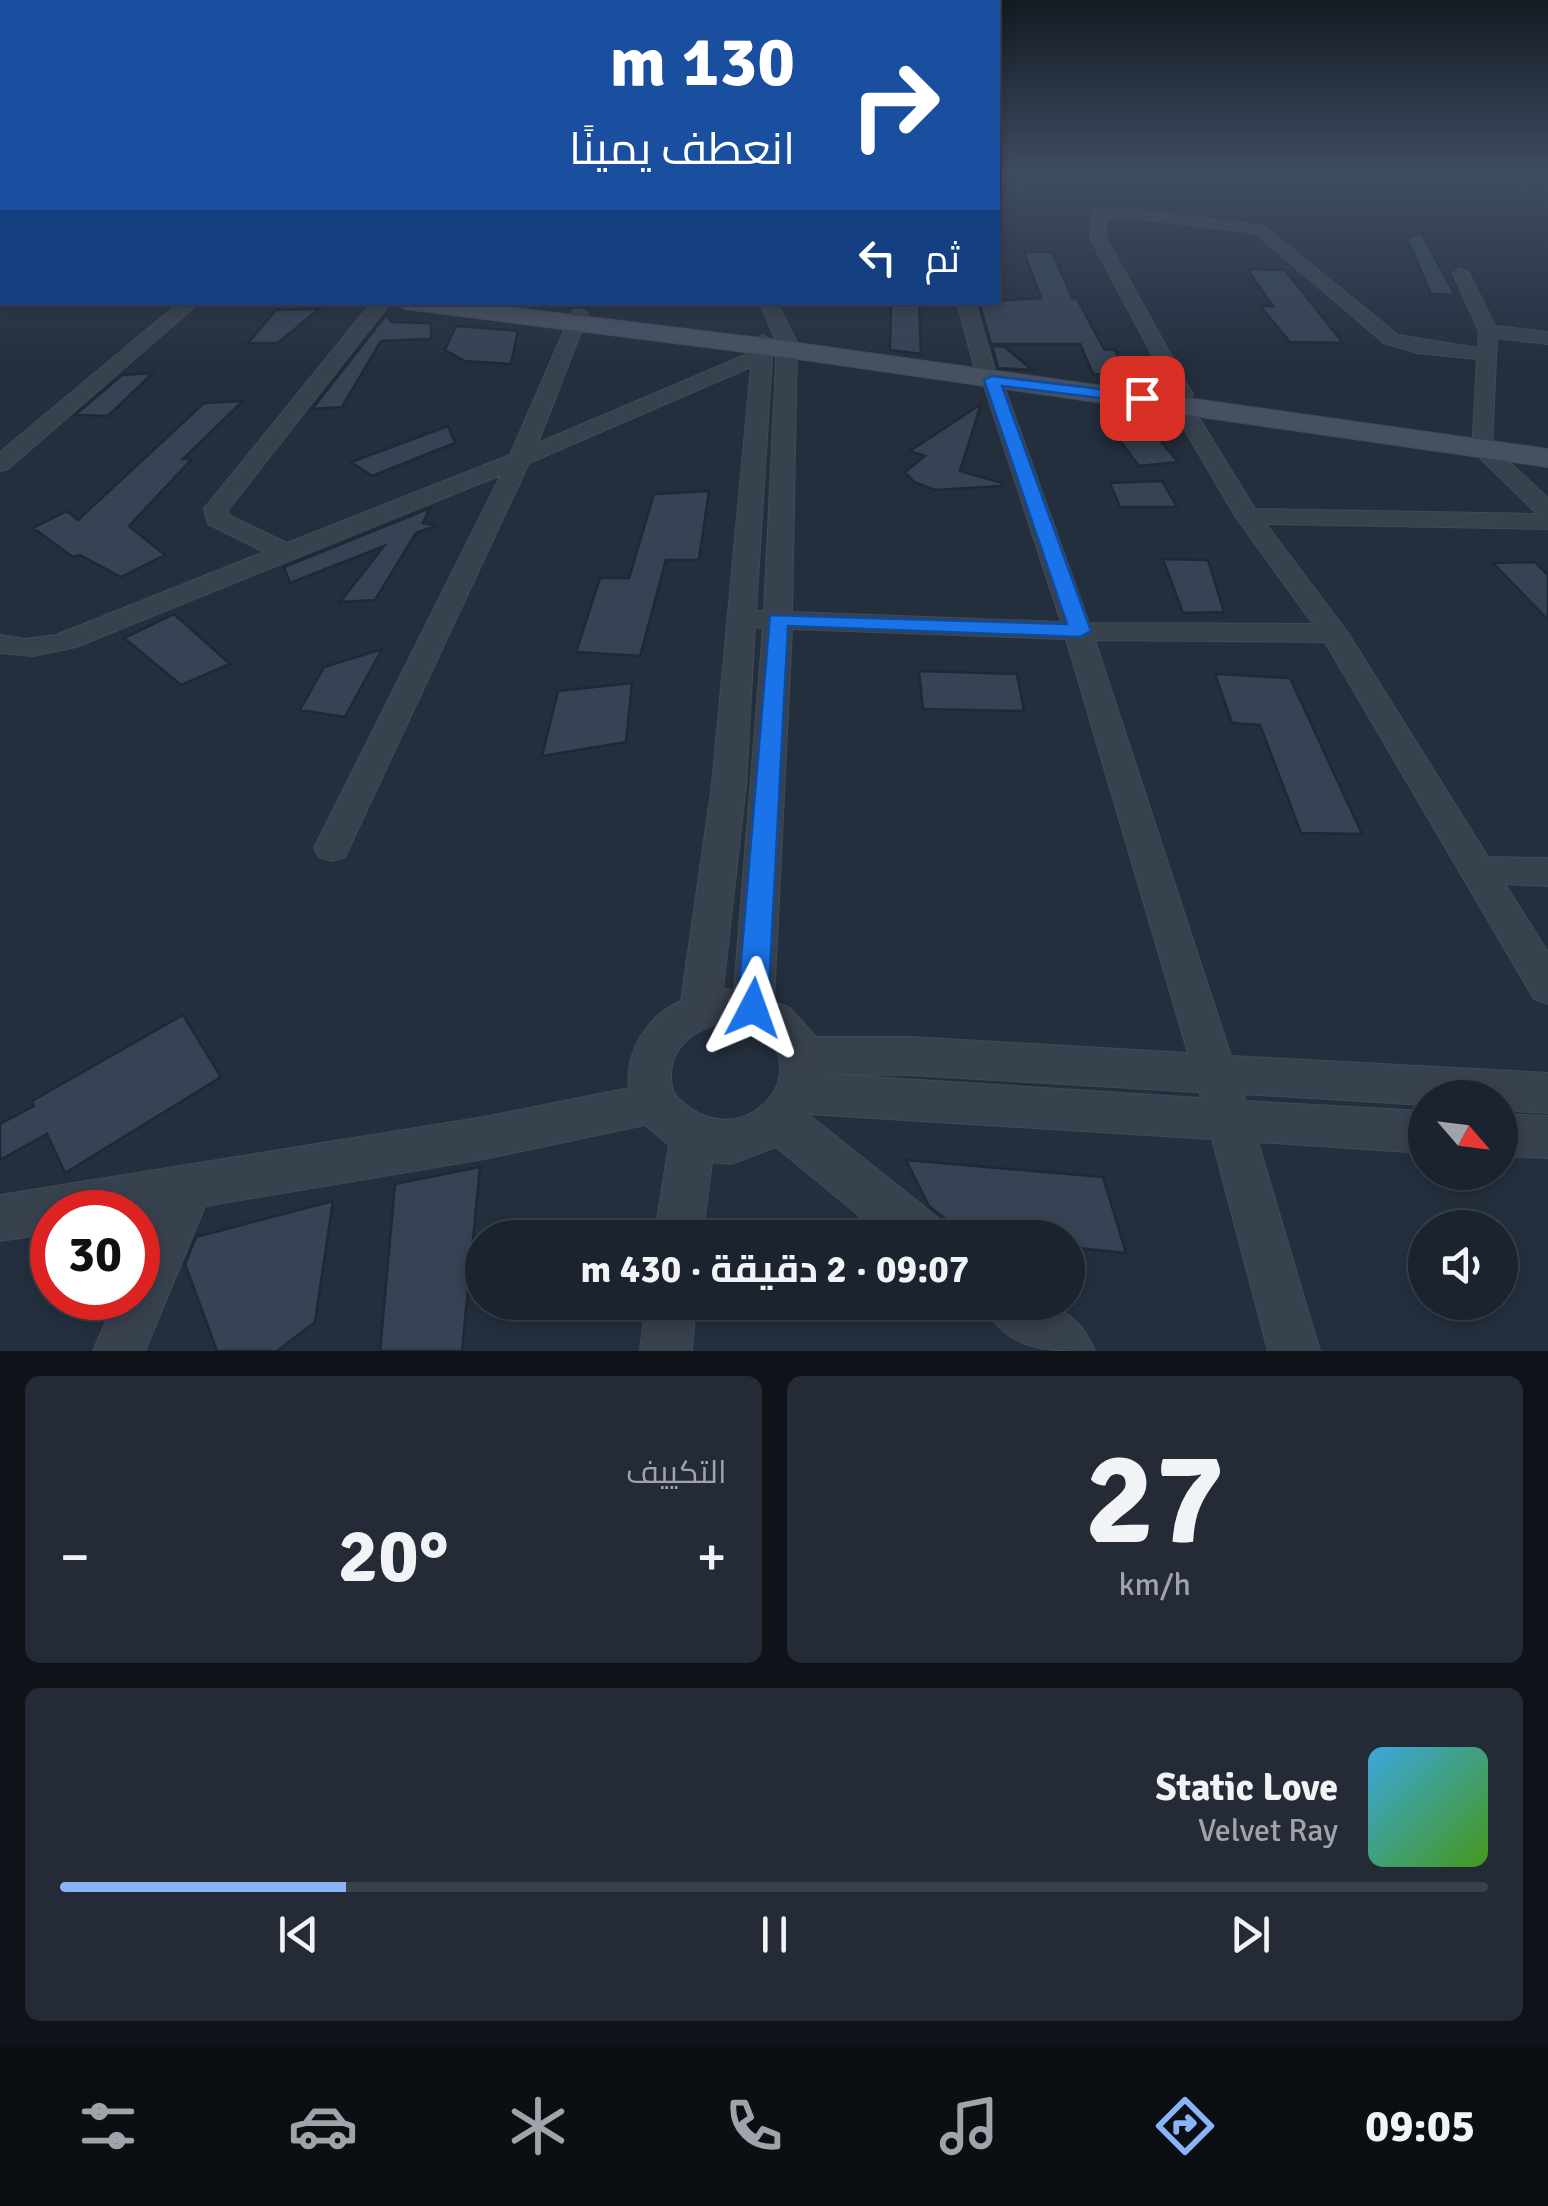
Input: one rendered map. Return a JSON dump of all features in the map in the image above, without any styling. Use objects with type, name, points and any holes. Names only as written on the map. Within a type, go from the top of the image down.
[{"type":"main road","points":[[434,305],[576,319]]},
{"type":"main road","points":[[495,305],[771,347],[1181,399],[1548,458]]},
{"type":"main road","points":[[1483,446],[1548,449]]},
{"type":"street","points":[[1098,236],[1246,516],[1334,633],[1548,987]]},
{"type":"street","points":[[1269,236],[1391,339],[1489,355]]},
{"type":"street","points":[[1461,272],[1488,331],[1483,446],[1548,511]]},
{"type":"street","points":[[0,464],[186,305]]},
{"type":"street","points":[[284,552],[227,525],[217,518],[216,509],[380,305]]},
{"type":"street","points":[[753,1008],[778,620],[771,347],[766,305]]},
{"type":"street","points":[[967,305],[1080,631],[1217,1072],[1294,1351]]},
{"type":"street","points":[[332,848],[520,459],[576,319]]},
{"type":"street","points":[[1488,331],[1548,338]]},
{"type":"street","points":[[0,644],[15,649],[39,648],[66,640],[520,459],[771,347]]},
{"type":"street","points":[[700,1010],[729,785],[741,618],[771,347]]},
{"type":"street","points":[[1246,516],[1548,522]]},
{"type":"street","points":[[741,618],[1080,631],[1334,633]]},
{"type":"street","points":[[729,785],[767,788]]},
{"type":"street","points":[[1480,870],[1548,872]]},
{"type":"street","points":[[909,1220],[793,1091],[792,1035],[774,1019],[753,1008],[726,1005],[700,1010],[679,1021],[662,1038],[651,1058],[648,1081],[654,1104],[670,1123],[693,1137],[722,1143],[753,1138],[793,1091],[910,1056],[1548,1092]]},
{"type":"street","points":[[793,1091],[1232,1123],[1408,1131]]},
{"type":"street","points":[[0,1218],[484,1138],[654,1104]]},
{"type":"street","points":[[1518,1136],[1548,1137]]},
{"type":"street","points":[[681,1220],[693,1137]]},
{"type":"street","points":[[118,1351],[190,1187]]},
{"type":"street","points":[[666,1351],[669,1320]]},
{"type":"street","points":[[1030,1320],[1069,1351]]},
{"type":"building","points":[[1423,236],[1455,295],[1431,294],[1407,239]]},
{"type":"building","points":[[1024,252],[1052,252],[1073,299],[1076,297],[1104,349],[1115,350],[1125,375],[1093,374],[1080,344],[991,344],[980,305],[1041,298]]},
{"type":"building","points":[[1247,269],[1285,270],[1343,343],[1290,342],[1260,306],[1273,306]]},
{"type":"building","points":[[891,305],[919,305],[921,354],[890,350]]},
{"type":"building","points":[[319,309],[278,343],[248,343],[276,310]]},
{"type":"building","points":[[386,315],[392,322],[431,323],[431,339],[381,341],[342,407],[312,409]]},
{"type":"building","points":[[456,326],[518,331],[511,364],[465,361],[445,350]]},
{"type":"building","points":[[992,346],[1005,347],[1032,370],[998,368]]},
{"type":"building","points":[[153,373],[108,416],[75,415],[122,375]]},
{"type":"building","points":[[243,401],[183,459],[192,459],[129,526],[165,555],[121,577],[80,555],[73,557],[33,528],[67,511],[78,520],[204,403]]},
{"type":"building","points":[[981,404],[960,471],[1002,486],[935,490],[914,482],[905,472],[925,456],[910,451]]},
{"type":"building","points":[[448,426],[455,443],[372,476],[351,462]]},
{"type":"building","points":[[1156,435],[1178,462],[1139,466],[1117,437]]},
{"type":"building","points":[[1162,481],[1177,507],[1120,507],[1110,483]]},
{"type":"building","points":[[709,491],[699,560],[666,560],[640,656],[576,652],[600,578],[629,578],[654,494]]},
{"type":"building","points":[[430,508],[423,523],[435,526],[416,533],[375,600],[340,602],[384,546],[290,583],[284,567]]},
{"type":"building","points":[[1163,559],[1208,560],[1224,612],[1183,613]]},
{"type":"building","points":[[1535,562],[1548,575],[1548,620],[1493,563]]},
{"type":"building","points":[[174,614],[230,664],[181,685],[124,638]]},
{"type":"building","points":[[382,649],[345,717],[300,710],[324,667]]},
{"type":"building","points":[[919,671],[1017,674],[1024,711],[923,709]]},
{"type":"building","points":[[1215,674],[1290,678],[1362,834],[1301,833],[1260,725],[1232,723]]},
{"type":"building","points":[[632,683],[626,742],[542,756],[558,691]]},
{"type":"building","points":[[183,1015],[221,1077],[65,1173],[47,1134],[0,1160],[0,1124],[34,1106],[32,1101]]},
{"type":"building","points":[[906,1160],[1103,1177],[1126,1253],[1085,1249],[1085,1220],[945,1220],[929,1206]]},
{"type":"building","points":[[480,1167],[475,1220],[465,1220],[462,1351],[380,1351],[395,1184]]},
{"type":"building","points":[[333,1201],[315,1322],[277,1351],[217,1351],[185,1264],[196,1237]]},
{"type":"route","points":[[753,1008],[778,620],[1080,631],[992,380],[1142,398]]}]
